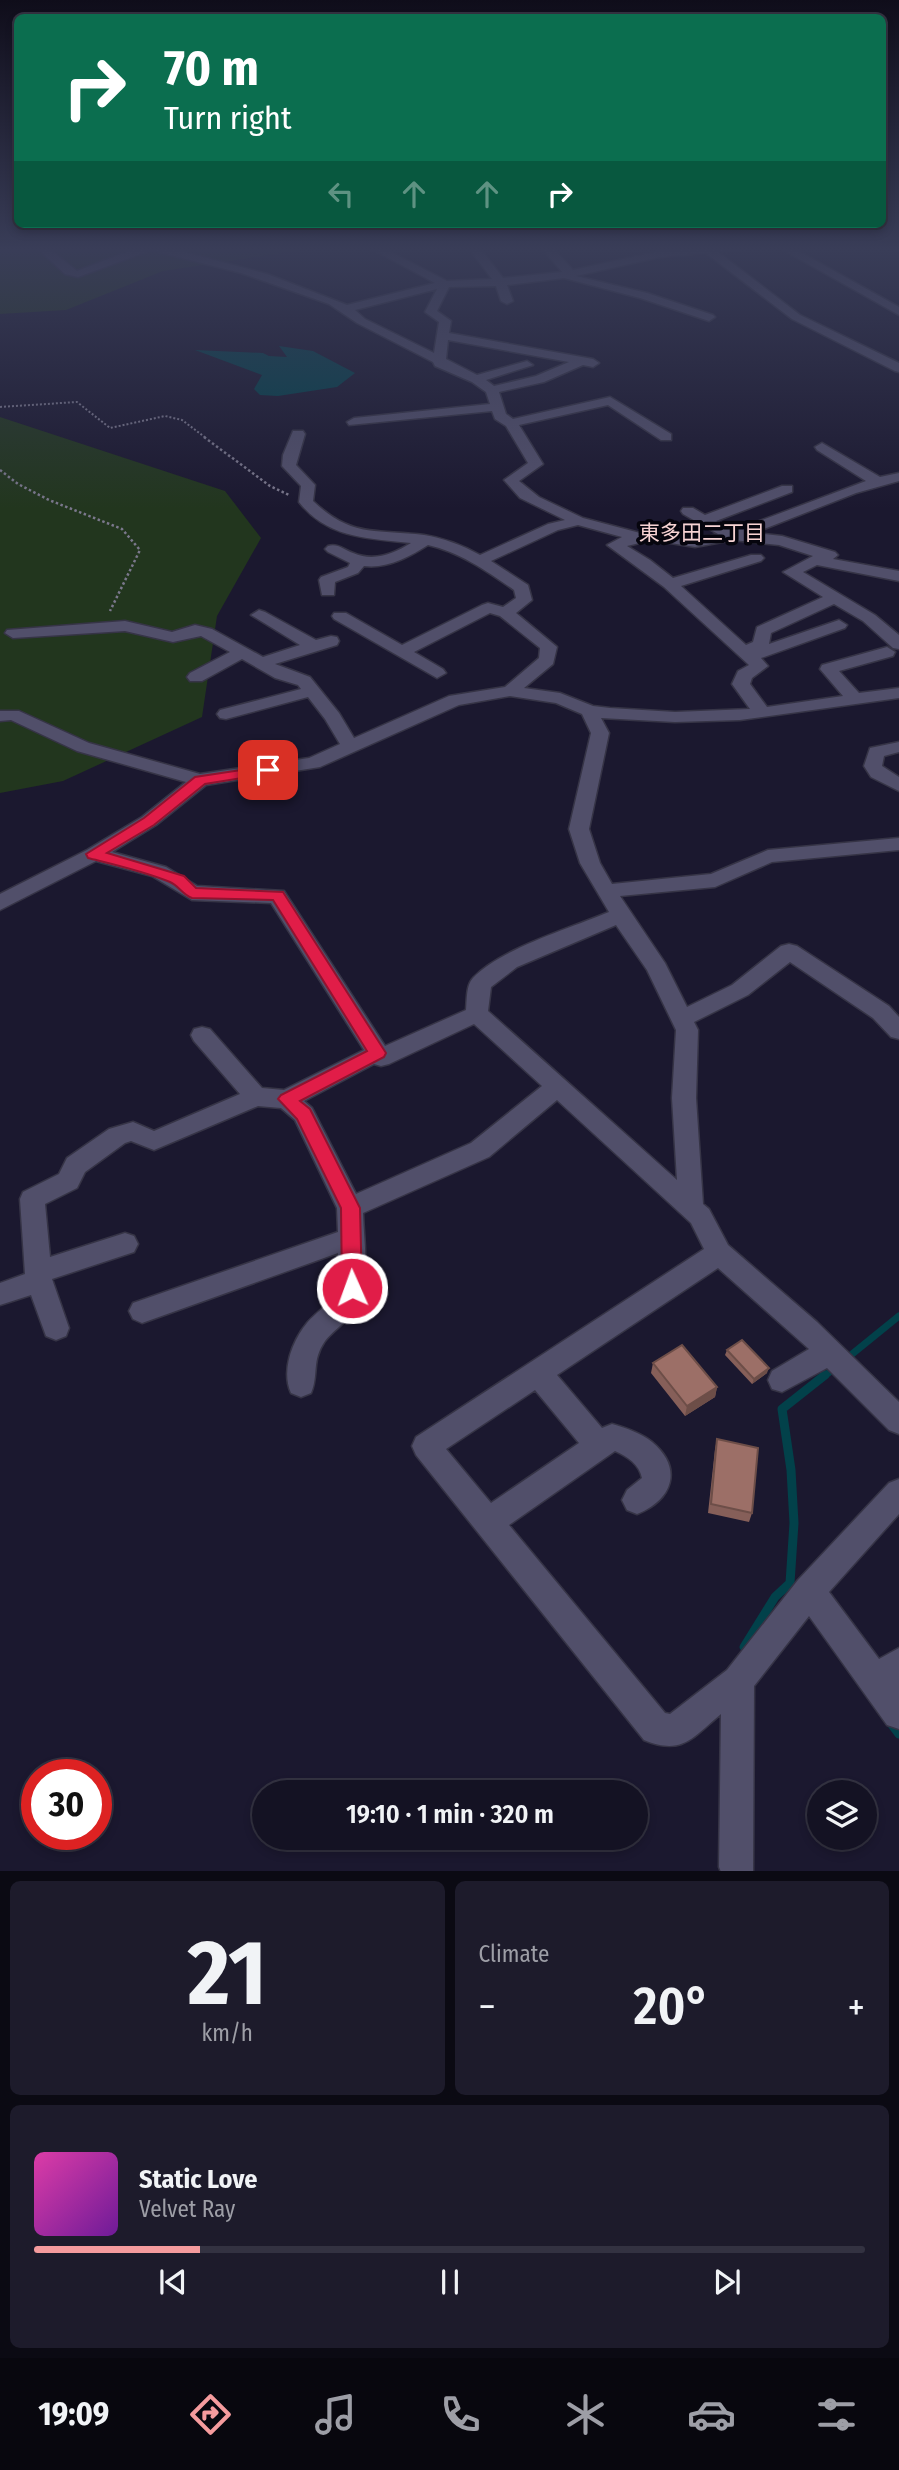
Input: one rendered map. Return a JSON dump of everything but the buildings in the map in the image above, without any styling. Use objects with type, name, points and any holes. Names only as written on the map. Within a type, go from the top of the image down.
[{"type":"street","points":[[386,334],[439,363],[476,379],[492,390],[500,416],[511,423],[536,464],[511,480],[521,494],[578,521],[641,538]]},
{"type":"street","points":[[831,334],[899,368]]},
{"type":"street","points":[[439,363],[444,336],[587,362],[540,379],[492,390]]},
{"type":"street","points":[[476,379],[527,365]]},
{"type":"street","points":[[511,423],[610,401],[666,437]]},
{"type":"street","points":[[354,422],[411,422],[497,407]]},
{"type":"street","points":[[298,433],[289,455],[289,466],[308,485],[306,502],[318,516],[341,531],[426,540],[478,561],[522,588],[524,600],[506,613]]},
{"type":"street","points":[[822,447],[876,481]]},
{"type":"street","points":[[762,713],[741,684],[744,676],[760,666],[645,562],[615,545],[641,538],[665,537],[686,542],[730,536],[876,481],[899,477]]},
{"type":"street","points":[[704,520],[782,486],[817,503]]},
{"type":"street","points":[[688,511],[730,536],[782,541],[817,554],[850,557],[899,569]]},
{"type":"street","points":[[478,561],[553,527],[578,521]]},
{"type":"street","points":[[333,548],[359,562],[395,558],[426,540]]},
{"type":"street","points":[[713,540],[773,565],[869,618],[893,648],[828,668],[855,699]]},
{"type":"street","points":[[670,584],[815,560],[899,576]]},
{"type":"street","points":[[328,592],[327,579],[353,570],[359,562]]},
{"type":"street","points":[[748,654],[761,644],[763,630],[835,598]]},
{"type":"street","points":[[402,652],[488,608],[506,613],[549,647],[547,660],[510,691]]},
{"type":"street","points":[[259,615],[314,646]]},
{"type":"street","points":[[340,615],[437,673]]},
{"type":"street","points":[[748,654],[839,625]]},
{"type":"street","points":[[13,632],[104,626],[125,626],[173,637],[195,630],[206,632],[281,674],[304,681],[333,718],[349,745]]},
{"type":"street","points":[[261,663],[331,640]]},
{"type":"street","points":[[197,677],[242,652]]},
{"type":"street","points":[[226,715],[312,691]]},
{"type":"street","points":[[0,716],[13,715],[83,747],[200,780],[313,763],[455,700],[510,691],[560,698],[589,711],[618,715],[689,717],[762,713],[899,693]]},
{"type":"street","points":[[589,711],[600,733],[579,829],[590,863],[605,891],[657,968],[687,1030],[684,1098],[691,1208]]},
{"type":"street","points":[[899,747],[876,752],[873,766],[878,773],[899,785]]},
{"type":"street","points":[[0,903],[94,854],[149,821],[200,780]]},
{"type":"street","points":[[605,891],[715,880],[768,856],[899,844]]},
{"type":"street","points":[[94,854],[132,863],[179,880],[192,893],[277,895],[381,1058],[477,1014]]},
{"type":"street","points":[[477,1014],[480,984],[509,962],[620,915]]},
{"type":"street","points":[[681,1018],[740,990],[789,951],[881,1012],[899,1031]]},
{"type":"street","points":[[477,1014],[700,1216],[719,1253],[807,1330],[899,1421]]},
{"type":"street","points":[[202,1035],[256,1097]]},
{"type":"street","points":[[56,1328],[38,1276],[32,1199],[68,1181],[76,1165],[117,1136],[133,1131],[154,1141],[256,1097],[287,1099],[377,1053]]},
{"type":"street","points":[[350,1208],[480,1150],[557,1087]]},
{"type":"street","points":[[287,1099],[303,1114],[350,1208],[352,1288],[339,1309],[316,1333],[300,1365],[300,1384]]},
{"type":"street","points":[[142,1311],[351,1238]]},
{"type":"street","points":[[0,1294],[38,1276],[125,1244]]},
{"type":"street","points":[[719,1253],[426,1446],[656,1728],[674,1731],[738,1681],[809,1591],[899,1493]]},
{"type":"street","points":[[782,1380],[813,1360],[831,1355]]},
{"type":"street","points":[[538,1373],[599,1446]]},
{"type":"street","points":[[488,1522],[612,1437],[635,1444],[656,1467],[657,1484],[636,1500]]},
{"type":"street","points":[[809,1591],[888,1673],[899,1713]]},
{"type":"street","points":[[737,1867],[738,1681]]},
{"type":"path","points":[[0,407],[77,402],[110,428],[165,416],[182,420],[270,485],[306,502]]},
{"type":"path","points":[[0,470],[18,484],[49,499],[122,529],[140,550],[104,626]]},
{"type":"shaded area","points":[[279,346],[313,351],[355,373],[337,387],[278,396],[260,395],[254,389],[262,375],[195,350],[263,353],[287,357]]},
{"type":"shaded area","points":[[0,417],[225,491],[261,538],[217,616],[202,717],[63,781],[0,793]]},
{"type":"waterway","points":[[846,1359],[899,1316]]},
{"type":"waterway","points":[[823,1377],[835,1368]]},
{"type":"waterway","points":[[744,1647],[775,1597],[790,1583],[794,1523],[791,1470],[782,1409],[825,1375]]},
{"type":"waterway","points":[[890,1722],[899,1734]]},
{"type":"district","name":"東多田二丁目","points":[[702,533]]},
{"type":"route","points":[[268,770],[200,780],[149,821],[94,854],[132,863],[179,880],[192,893],[277,895],[377,1053],[287,1099],[303,1114],[350,1208],[352,1288]]}]
